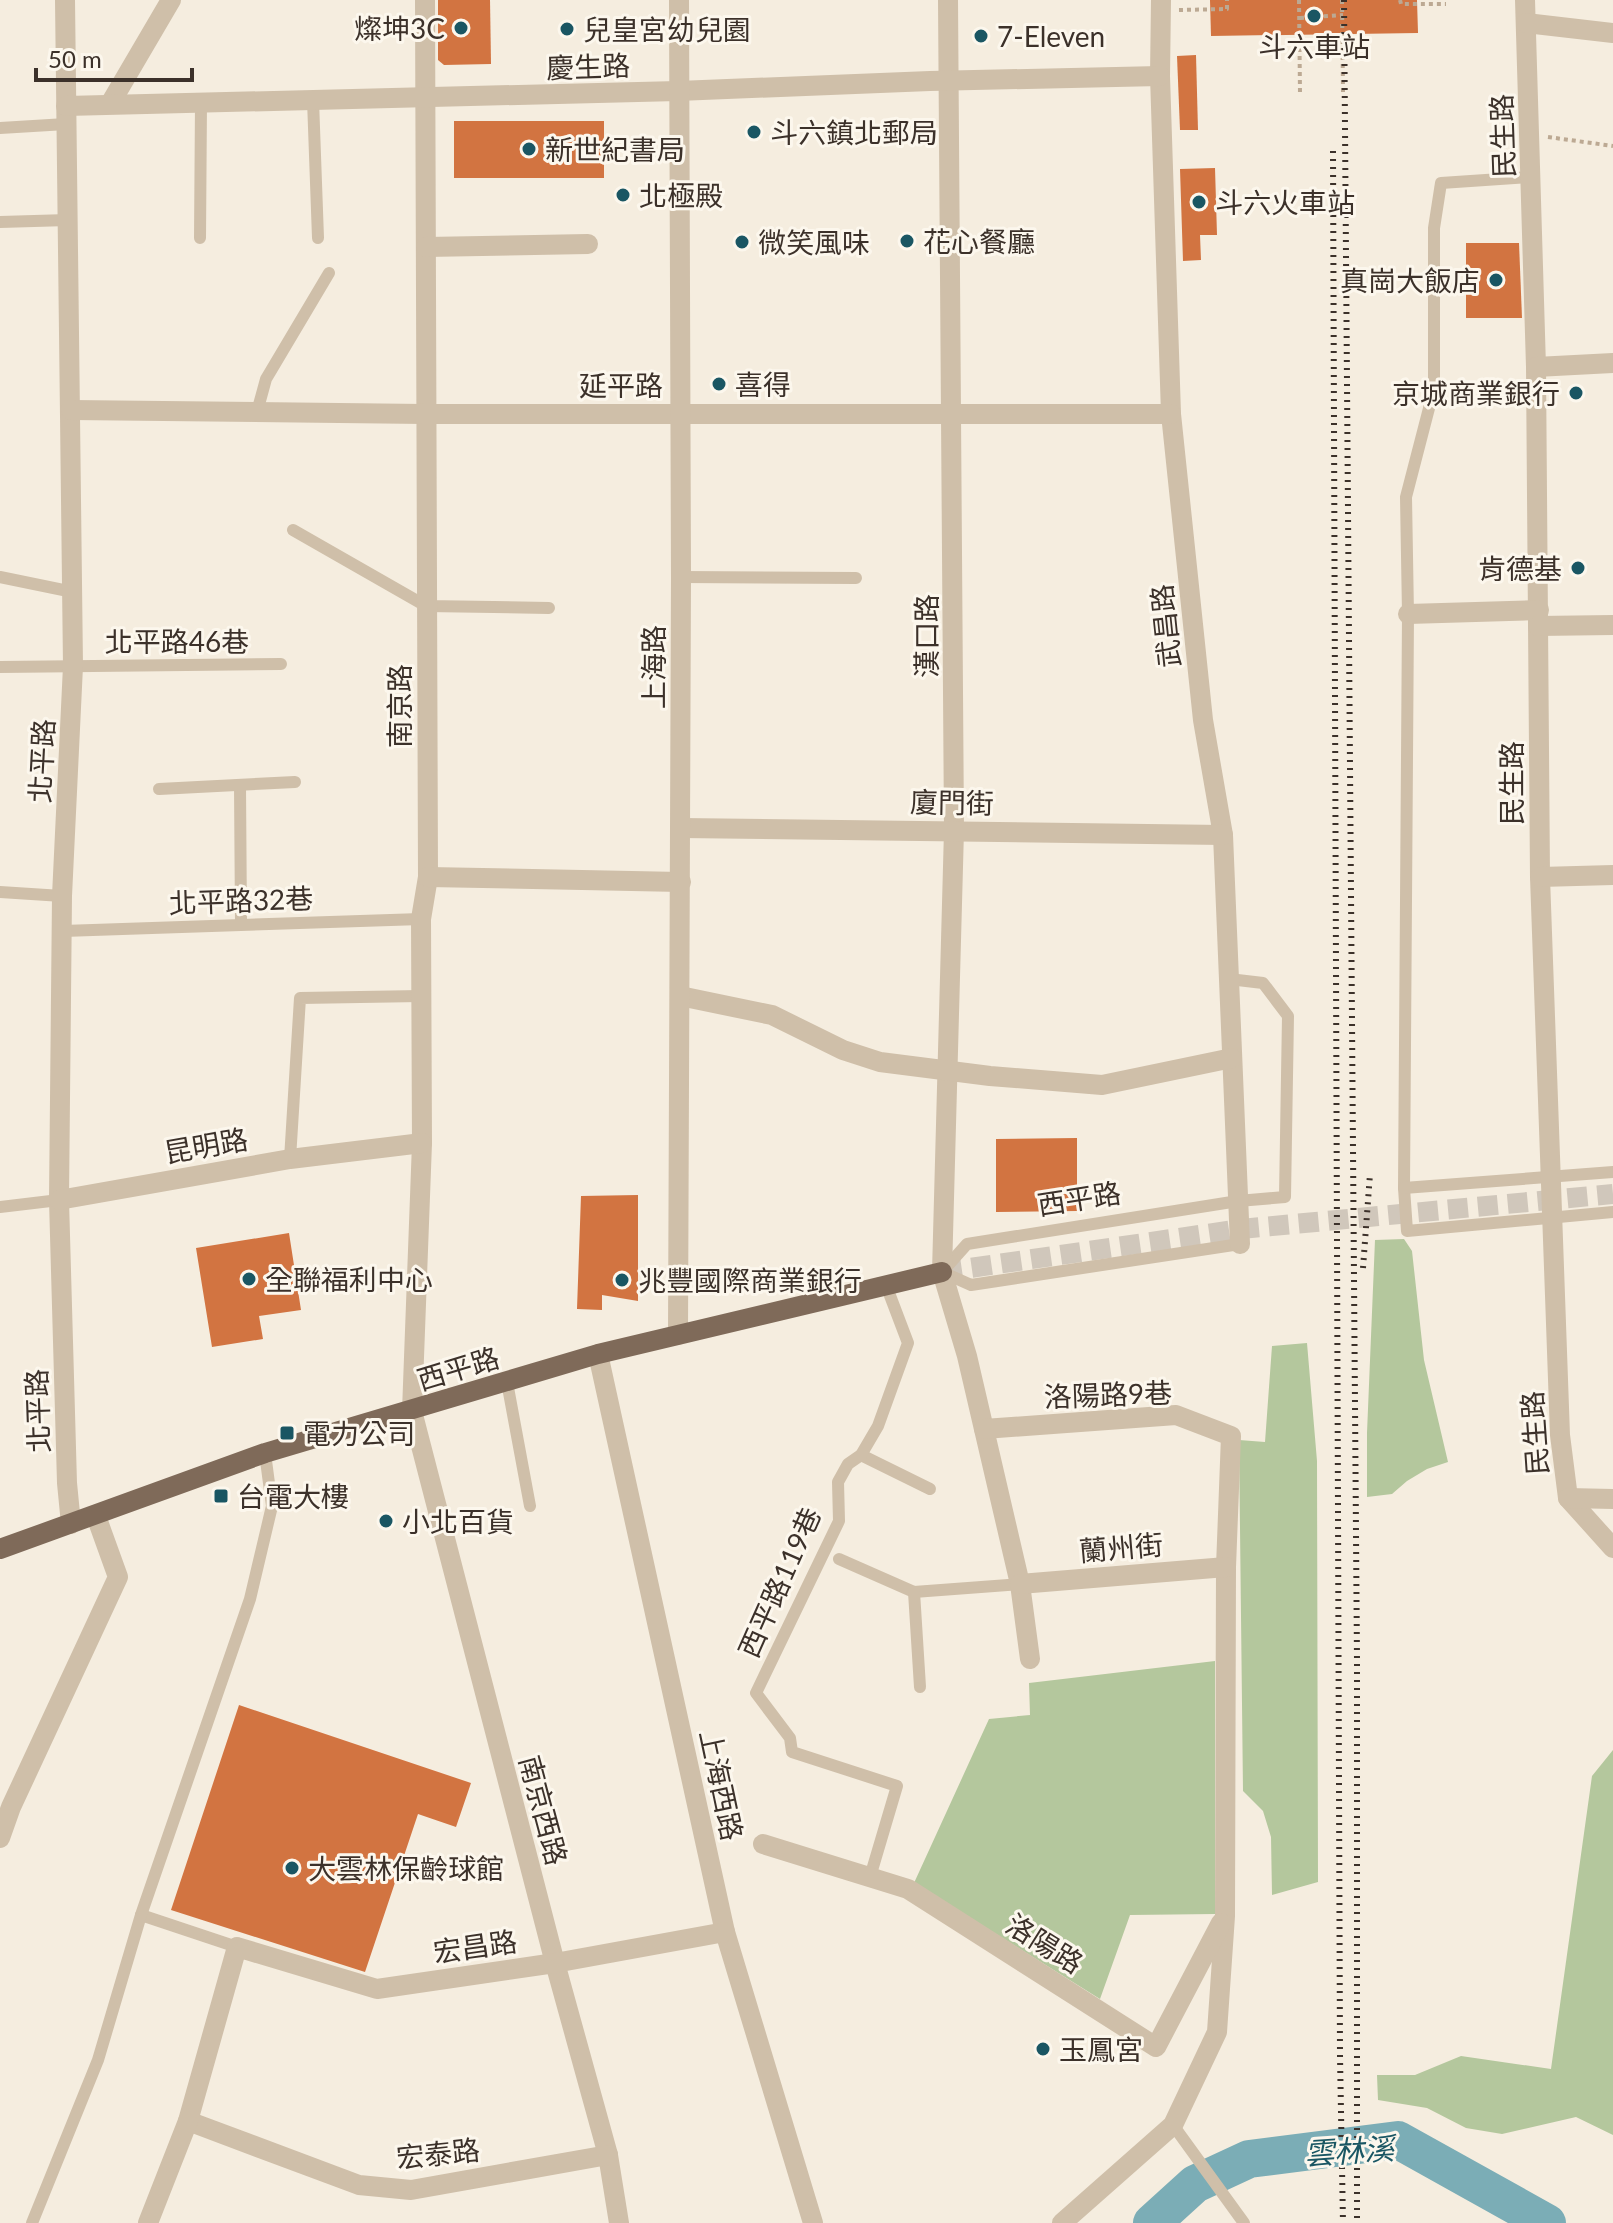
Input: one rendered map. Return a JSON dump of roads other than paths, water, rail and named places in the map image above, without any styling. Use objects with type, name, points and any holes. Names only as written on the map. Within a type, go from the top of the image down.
[{"type":"main road","name":"西平路","points":[[0,1549],[265,1453],[598,1354],[942,1272]]},
{"type":"street","name":"北平路","points":[[65,0],[73,666],[62,896],[59,1200],[67,1483],[71,1524]]},
{"type":"street","points":[[110,104],[171,0]]},
{"type":"street","name":"南京路","points":[[412,1411],[422,1143],[421,919],[428,877],[424,414],[425,0]]},
{"type":"street","name":"上海路","points":[[678,1335],[681,882],[679,0]]},
{"type":"street","name":"漢口路","points":[[942,1272],[954,830],[948,0]]},
{"type":"street","name":"民生路","points":[[1525,0],[1536,367],[1540,877],[1560,1435],[1568,1498],[1613,1548]]},
{"type":"street","name":"武昌路","points":[[1161,5],[1160,76],[1171,414],[1203,720],[1223,835],[1240,1244]]},
{"type":"street","points":[[1526,23],[1613,33]]},
{"type":"street","name":"慶生路","points":[[66,115],[110,104],[1160,76]]},
{"type":"street","points":[[426,247],[588,244]]},
{"type":"street","points":[[1536,367],[1613,363]]},
{"type":"street","name":"延平路","points":[[71,410],[424,414],[1171,414]]},
{"type":"street","points":[[1408,614],[1538,618],[1613,625]]},
{"type":"street","name":"廈門街","points":[[681,828],[1223,835]]},
{"type":"street","points":[[1540,877],[1613,875]]},
{"type":"street","points":[[428,877],[681,882]]},
{"type":"street","points":[[680,996],[772,1015],[843,1050],[880,1062],[990,1076],[1102,1085],[1232,1058]]},
{"type":"street","name":"昆明路","points":[[59,1200],[290,1159],[422,1143]]},
{"type":"street","points":[[942,1272],[967,1356],[1020,1584],[1030,1659]]},
{"type":"street","name":"上海西路","points":[[598,1354],[725,1932],[813,2223]]},
{"type":"street","name":"南京西路","points":[[412,1411],[608,2155],[619,2223]]},
{"type":"street","name":"洛陽路9巷","points":[[984,1429],[1176,1415],[1231,1436]]},
{"type":"street","name":"洛陽路","points":[[1062,2223],[1173,2125],[1217,2032],[1225,1916],[1226,1567],[1231,1436]]},
{"type":"street","points":[[1568,1498],[1613,1499]]},
{"type":"street","points":[[0,1838],[11,1807],[118,1577],[96,1516]]},
{"type":"street","name":"蘭州街","points":[[1020,1584],[1226,1567]]},
{"type":"street","name":"洛陽路","points":[[763,1844],[908,1889],[1156,2047],[1225,1916]]},
{"type":"street","name":"宏昌路","points":[[237,1947],[377,1989],[555,1963],[725,1932]]},
{"type":"street","points":[[148,2223],[188,2121],[237,1947]]},
{"type":"street","name":"宏泰路","points":[[188,2121],[359,2185],[411,2190],[608,2155]]},
{"type":"lane","points":[[313,100],[318,238]]},
{"type":"lane","points":[[200,238],[201,103]]},
{"type":"lane","points":[[0,128],[66,115]]},
{"type":"lane","points":[[1531,177],[1441,183],[1434,228],[1434,389],[1406,497],[1404,1188],[1407,1231],[1613,1212]]},
{"type":"lane","points":[[0,222],[68,220]]},
{"type":"lane","points":[[257,412],[266,379],[329,273]]},
{"type":"lane","points":[[293,530],[426,606],[549,608]]},
{"type":"lane","points":[[0,577],[73,592]]},
{"type":"lane","points":[[681,577],[856,578]]},
{"type":"lane","name":"北平路46巷","points":[[0,667],[281,664]]},
{"type":"lane","points":[[159,789],[295,782]]},
{"type":"lane","points":[[240,786],[241,923]]},
{"type":"lane","points":[[0,892],[62,896]]},
{"type":"lane","name":"北平路32巷","points":[[63,931],[421,919]]},
{"type":"lane","name":"西平路","points":[[942,1272],[967,1244],[1238,1201],[1285,1197],[1288,1016],[1263,983],[1229,979]]},
{"type":"lane","points":[[290,1159],[300,998],[421,996]]},
{"type":"lane","points":[[1404,1188],[1613,1172]]},
{"type":"lane","name":"昆明路","points":[[0,1207],[59,1200]]},
{"type":"lane","points":[[942,1272],[971,1285],[1240,1244]]},
{"type":"lane","name":"西平路119巷","points":[[870,1877],[897,1786],[792,1752],[790,1738],[756,1693],[839,1521],[838,1482],[848,1464],[861,1455],[878,1426],[908,1343],[886,1285]]},
{"type":"lane","points":[[507,1382],[530,1506]]},
{"type":"lane","points":[[32,2223],[98,2060],[141,1915],[250,1599],[272,1506],[265,1453]]},
{"type":"lane","points":[[861,1455],[930,1489]]},
{"type":"lane","points":[[839,1559],[914,1592],[1020,1584]]},
{"type":"lane","points":[[914,1592],[920,1687]]},
{"type":"lane","points":[[141,1915],[237,1947]]},
{"type":"lane","points":[[1173,2125],[1244,2223]]},
{"type":"waterway","name":"雲林溪","points":[[1152,2223],[1195,2184],[1249,2159],[1398,2140],[1547,2223]]},
{"type":"tunnel","points":[[942,1272],[1241,1229],[1613,1194]]},
{"type":"railway","points":[[1344,0],[1357,1661],[1357,2223]]},
{"type":"railway","points":[[1333,151],[1343,2223]]},
{"type":"railway","points":[[1363,1268],[1370,1174]]},
{"type":"place","name":"斗六車站","points":[[1314,16]]},
{"type":"place","name":"燦坤3C","points":[[461,28]]},
{"type":"place","name":"兒皇宮幼兒園","points":[[567,29]]},
{"type":"place","name":"7-Eleven","points":[[981,36]]},
{"type":"place","name":"斗六鎮北郵局","points":[[754,132]]},
{"type":"place","name":"新世紀書局","points":[[529,149]]},
{"type":"place","name":"北極殿","points":[[623,195]]},
{"type":"place","name":"斗六火車站","points":[[1199,202]]},
{"type":"place","name":"花心餐廳","points":[[907,241]]},
{"type":"place","name":"微笑風味","points":[[742,242]]},
{"type":"place","name":"真崗大飯店","points":[[1496,280]]},
{"type":"place","name":"喜得","points":[[719,384]]},
{"type":"place","name":"京城商業銀行","points":[[1576,393]]},
{"type":"place","name":"肯德基","points":[[1578,568]]},
{"type":"place","name":"全聯福利中心","points":[[249,1279]]},
{"type":"place","name":"兆豐國際商業銀行","points":[[622,1280]]},
{"type":"place","name":"電力公司","points":[[287,1433]]},
{"type":"place","name":"台電大樓","points":[[221,1496]]},
{"type":"place","name":"小北百貨","points":[[386,1521]]},
{"type":"place","name":"大雲林保齡球館","points":[[292,1868]]},
{"type":"place","name":"玉鳳宮","points":[[1043,2049]]}]
